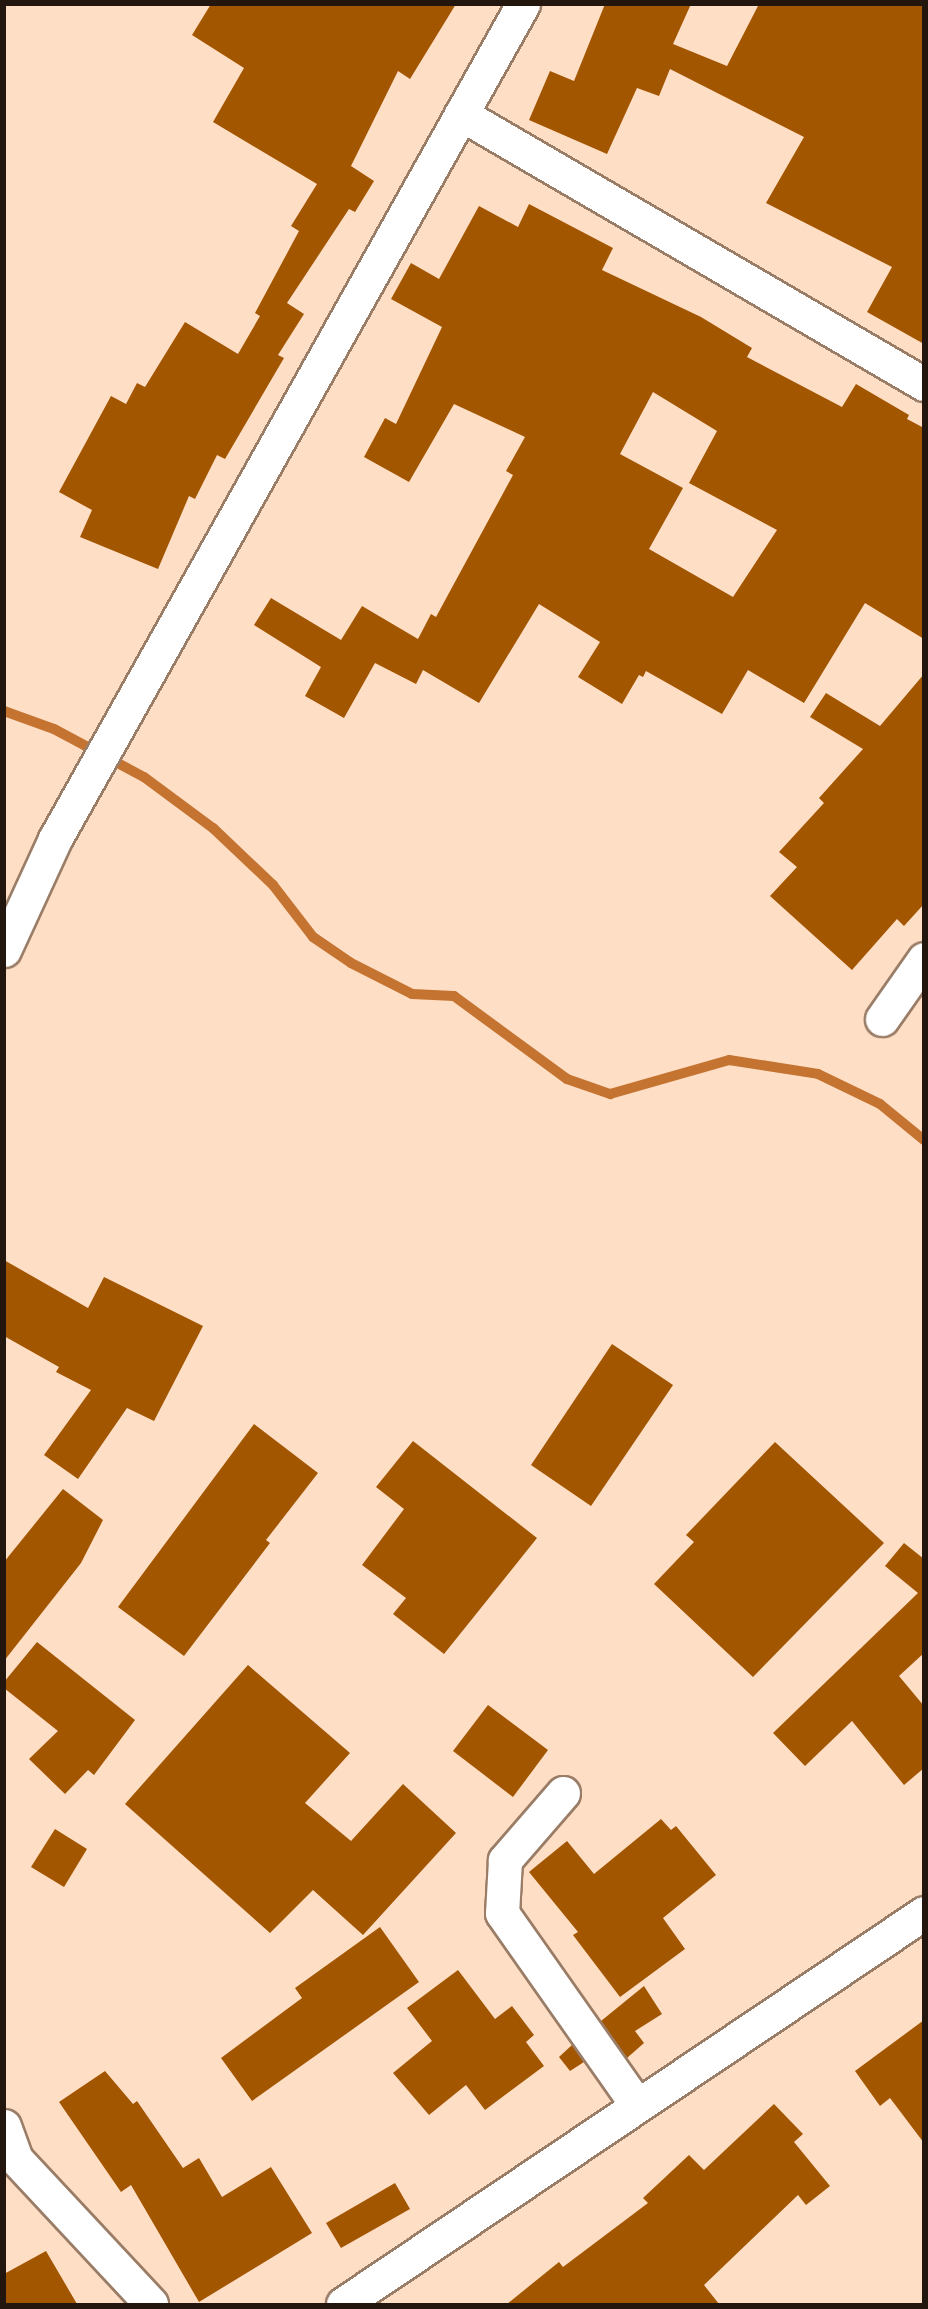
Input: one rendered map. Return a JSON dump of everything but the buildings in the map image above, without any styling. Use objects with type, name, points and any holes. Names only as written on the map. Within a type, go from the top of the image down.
[{"type":"street","points":[[4,950],[55,839],[523,4]]},
{"type":"street","points":[[461,114],[923,383]]},
{"type":"street","points":[[882,1019],[924,959]]},
{"type":"street","points":[[563,1793],[505,1860],[502,1913],[637,2105]]},
{"type":"street","points":[[343,2304],[924,1913]]},
{"type":"street","points":[[4,2126],[16,2159],[152,2304]]},
{"type":"waterway","points":[[4,711],[54,729],[144,777],[213,828],[273,885],[313,937],[351,963],[412,994],[454,996],[567,1079],[610,1094],[729,1060],[818,1074],[880,1104],[924,1140]]}]
